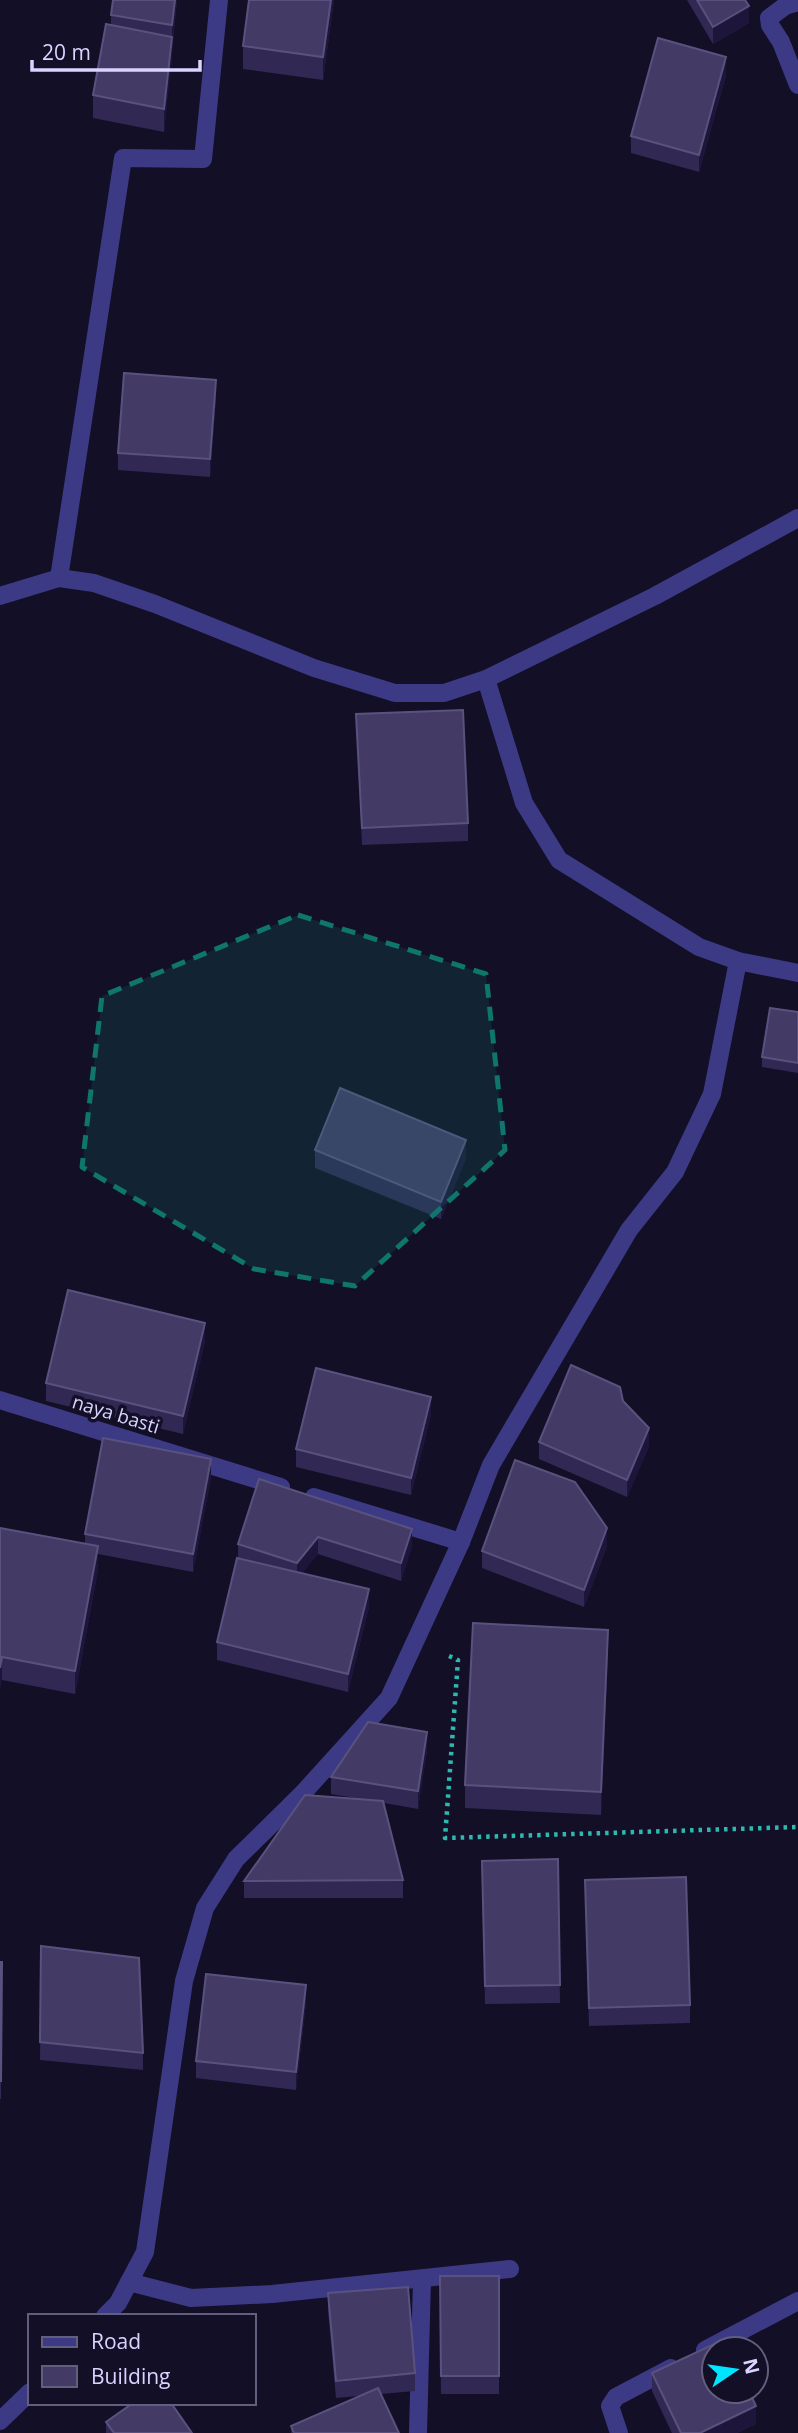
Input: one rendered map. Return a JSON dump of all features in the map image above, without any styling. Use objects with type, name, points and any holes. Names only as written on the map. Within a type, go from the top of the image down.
[{"type":"street","points":[[59,578],[123,158],[203,159],[219,0]]},
{"type":"street","points":[[798,2],[785,6],[769,18],[798,85]]},
{"type":"street","points":[[0,596],[59,578],[94,583],[155,604],[314,668],[395,693],[444,693],[486,679],[655,596],[798,518]]},
{"type":"street","points":[[486,679],[524,803],[559,860],[699,947],[738,961],[798,973]]},
{"type":"street","points":[[108,2314],[118,2303],[145,2252],[184,1981],[205,1908],[236,1859],[303,1793],[389,1699],[461,1542],[491,1465],[629,1230],[675,1172],[712,1094],[738,961]]},
{"type":"street","name":"naya basti","points":[[0,1401],[461,1542]]},
{"type":"street","points":[[129,2282],[191,2298],[272,2294],[510,2269]]},
{"type":"street","points":[[418,2433],[422,2279]]},
{"type":"street","points":[[620,2433],[610,2406],[616,2398],[798,2301]]},
{"type":"street","points":[[0,2421],[28,2394]]},
{"type":"path","points":[[417,1639],[458,1660],[445,1838],[798,1827]]},
{"type":"highlighted area","points":[[298,915],[486,974],[505,1150],[355,1286],[254,1269],[82,1167],[102,996]]},
{"type":"building","points":[[113,0],[175,0],[172,25],[111,15]]},
{"type":"building","points":[[249,0],[331,0],[323,57],[243,46]]},
{"type":"building","points":[[697,0],[745,0],[749,6],[713,27]]},
{"type":"building","points":[[106,24],[172,37],[164,109],[93,95]]},
{"type":"building","points":[[658,38],[726,57],[699,155],[631,136]]},
{"type":"building","points":[[124,373],[216,380],[210,459],[118,453]]},
{"type":"building","points":[[463,710],[468,823],[362,828],[356,714]]},
{"type":"building","points":[[770,1008],[798,1012],[798,1063],[762,1057]]},
{"type":"building","points":[[340,1088],[466,1140],[441,1202],[315,1150]]},
{"type":"building","points":[[68,1290],[205,1323],[183,1416],[46,1383]]},
{"type":"building","points":[[571,1365],[620,1387],[623,1401],[649,1428],[627,1480],[539,1442]]},
{"type":"building","points":[[316,1368],[431,1397],[411,1478],[296,1449]]},
{"type":"building","points":[[103,1438],[211,1459],[193,1554],[85,1534]]},
{"type":"building","points":[[515,1460],[575,1482],[607,1528],[584,1590],[482,1551]]},
{"type":"building","points":[[259,1479],[412,1529],[401,1563],[318,1537],[297,1563],[238,1544]]},
{"type":"building","points":[[0,1528],[98,1546],[75,1671],[2,1657],[0,1668]]},
{"type":"building","points":[[237,1558],[369,1589],[348,1674],[217,1642]]},
{"type":"building","points":[[473,1623],[608,1630],[601,1792],[465,1785]]},
{"type":"building","points":[[368,1722],[427,1732],[418,1791],[331,1777]]},
{"type":"building","points":[[305,1795],[383,1801],[403,1880],[244,1881]]},
{"type":"building","points":[[558,1859],[560,1985],[485,1986],[482,1861]]},
{"type":"building","points":[[686,1877],[690,2005],[589,2008],[585,1880]]},
{"type":"building","points":[[41,1946],[139,1958],[143,2053],[40,2042]]},
{"type":"building","points":[[2,1962],[1,2081],[0,2081]]},
{"type":"building","points":[[206,1974],[306,1985],[296,2072],[196,2061]]},
{"type":"building","points":[[440,2276],[499,2276],[499,2376],[441,2376]]},
{"type":"building","points":[[408,2287],[415,2373],[336,2381],[328,2293]]},
{"type":"building","points":[[700,2351],[700,2405],[756,2406],[700,2433],[681,2433],[652,2373]]},
{"type":"building","points":[[378,2388],[399,2433],[294,2433],[291,2426]]},
{"type":"building","points":[[130,2405],[172,2405],[192,2433],[114,2433],[106,2422]]}]
